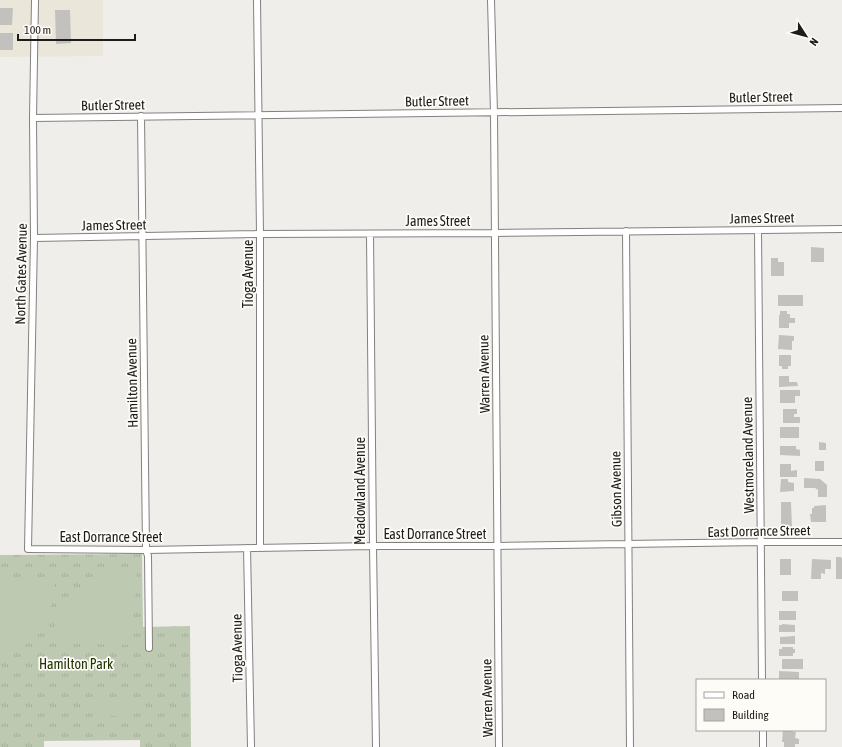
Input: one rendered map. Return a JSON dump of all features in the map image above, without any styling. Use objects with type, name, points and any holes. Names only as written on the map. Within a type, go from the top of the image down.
[{"type":"street","name":"North Gates Avenue","points":[[28,549],[34,238],[33,118],[35,0]]},
{"type":"street","name":"Tioga Avenue","points":[[257,0],[260,234],[260,547]]},
{"type":"street","name":"Warren Avenue","points":[[491,0],[494,113],[499,747]]},
{"type":"street","name":"Butler Street","points":[[33,118],[842,108]]},
{"type":"street","name":"Hamilton Avenue","points":[[141,116],[146,550],[148,556],[149,648]]},
{"type":"street","name":"James Street","points":[[34,238],[260,234],[842,229]]},
{"type":"street","name":"Westmoreland Avenue","points":[[758,230],[762,679]]},
{"type":"street","name":"Gibson Avenue","points":[[626,231],[630,747]]},
{"type":"street","name":"Meadowland Avenue","points":[[370,234],[376,747]]},
{"type":"street","name":"East Dorrance Street","points":[[28,549],[146,550],[260,547],[842,542]]},
{"type":"street","name":"Tioga Avenue","points":[[248,548],[251,747]]},
{"type":"street","points":[[763,731],[763,747]]},
{"type":"shaded area","points":[[0,0],[103,0],[103,56],[0,57]]},
{"type":"green space","name":"Hamilton Park","points":[[142,554],[143,627],[190,626],[191,747],[140,747],[140,740],[44,741],[44,747],[0,747],[0,555]]},
{"type":"green space","points":[[115,571],[137,572],[130,645],[53,643],[58,615],[63,605],[74,591],[89,581]]},
{"type":"green space","points":[[0,579],[55,583],[51,605],[43,622],[24,642],[0,655]]},
{"type":"green space","points":[[94,698],[128,699],[128,716],[94,716]]},
{"type":"building","points":[[0,8],[13,8],[12,25],[0,25]]},
{"type":"building","points":[[55,10],[70,10],[71,43],[56,44]]},
{"type":"building","points":[[0,33],[13,33],[13,50],[0,50]]},
{"type":"building","points":[[811,247],[824,248],[824,262],[811,262]]},
{"type":"building","points":[[771,258],[778,258],[778,262],[784,262],[784,276],[771,276]]},
{"type":"building","points":[[778,295],[803,295],[803,306],[778,306]]},
{"type":"building","points":[[780,311],[787,311],[787,314],[790,314],[790,318],[795,318],[795,323],[789,323],[789,328],[779,328]]},
{"type":"building","points":[[779,335],[794,336],[794,341],[792,341],[792,350],[778,349]]},
{"type":"building","points":[[779,355],[791,355],[791,366],[788,366],[788,369],[782,369],[782,366],[779,366]]},
{"type":"building","points":[[779,376],[789,376],[789,382],[797,382],[798,386],[779,387]]},
{"type":"building","points":[[780,390],[800,390],[800,396],[795,396],[795,403],[780,403]]},
{"type":"building","points":[[783,409],[797,409],[797,414],[794,414],[794,417],[800,417],[800,423],[783,423]]},
{"type":"building","points":[[780,427],[799,427],[799,438],[780,438]]},
{"type":"building","points":[[819,442],[826,443],[826,450],[819,450]]},
{"type":"building","points":[[780,446],[796,446],[796,449],[800,450],[800,456],[780,455]]},
{"type":"building","points":[[815,461],[824,461],[824,471],[815,471]]},
{"type":"building","points":[[780,464],[791,464],[791,471],[797,470],[797,477],[780,477]]},
{"type":"building","points":[[804,478],[820,479],[827,485],[827,497],[818,497],[818,490],[815,488],[804,488]]},
{"type":"building","points":[[781,479],[788,479],[788,482],[794,483],[794,491],[780,492]]},
{"type":"building","points":[[781,502],[791,502],[792,528],[781,528]]},
{"type":"building","points":[[826,505],[826,522],[811,522],[810,514],[812,514],[812,508],[814,508],[814,506]]},
{"type":"building","points":[[836,557],[841,557],[842,559],[842,579],[836,579]]},
{"type":"building","points":[[780,559],[791,559],[791,575],[780,575]]},
{"type":"building","points":[[812,559],[831,560],[831,569],[825,569],[825,574],[821,573],[821,579],[811,579]]},
{"type":"building","points":[[782,591],[798,591],[798,601],[782,601]]},
{"type":"building","points":[[779,611],[796,611],[796,620],[779,620]]},
{"type":"building","points":[[779,625],[795,625],[795,632],[779,632]]},
{"type":"building","points":[[795,636],[795,644],[780,644],[780,637]]},
{"type":"building","points":[[782,647],[793,647],[793,649],[795,649],[795,653],[793,653],[793,656],[779,656],[779,649],[782,649]]},
{"type":"building","points":[[62,656],[82,657],[82,667],[61,666]]},
{"type":"building","points":[[782,659],[803,659],[803,669],[782,669]]},
{"type":"building","points":[[779,671],[799,672],[799,679],[779,679]]},
{"type":"building","points":[[783,731],[796,732],[795,738],[799,739],[799,744],[795,744],[795,747],[784,747],[784,742],[782,742]]}]
